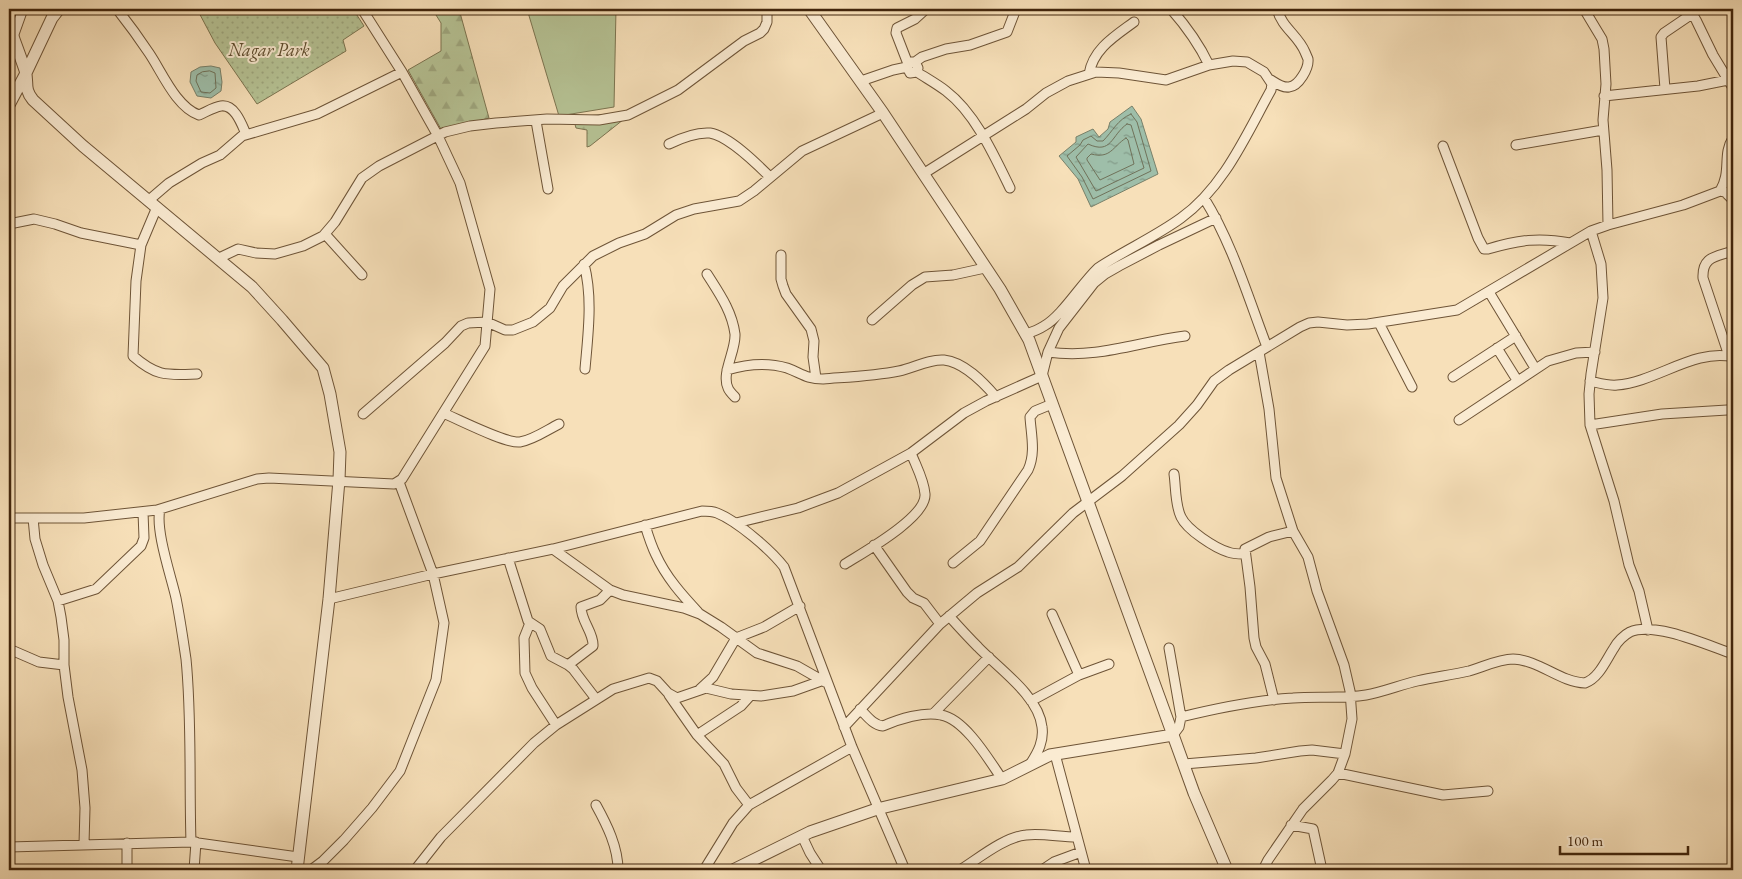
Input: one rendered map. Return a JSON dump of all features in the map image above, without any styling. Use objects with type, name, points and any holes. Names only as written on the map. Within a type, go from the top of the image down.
[{"type":"street","points":[[13,38],[23,9]]},
{"type":"street","points":[[9,105],[26,73],[51,13],[59,9]]},
{"type":"street","points":[[117,9],[149,52],[177,98],[191,112],[199,115],[220,106],[226,106],[234,112],[246,134]]},
{"type":"street","points":[[9,518],[84,518],[143,512],[160,509],[256,479],[339,480],[394,484],[399,482],[485,346],[490,289],[460,183],[438,136],[402,72],[362,9]]},
{"type":"street","points":[[219,258],[238,249],[256,253],[275,254],[303,246],[325,234],[335,222],[362,178],[379,166],[445,132],[470,126],[547,120],[599,120],[628,115],[661,100],[764,29],[767,22],[766,9]]},
{"type":"street","points":[[809,9],[883,113],[1000,289],[1026,334],[1089,501],[1173,735],[1227,870]]},
{"type":"street","points":[[926,9],[915,19],[897,28],[896,32],[901,48],[912,66],[947,92],[973,119],[984,136],[1010,188]]},
{"type":"street","points":[[861,82],[893,70],[912,66],[922,58],[946,49],[970,45],[1007,32],[1016,9]]},
{"type":"street","points":[[1171,9],[1186,26],[1201,48],[1209,65]]},
{"type":"street","points":[[923,174],[1026,109],[1046,93],[1068,81],[1096,72],[1108,71],[1166,80],[1209,65],[1233,61],[1247,62],[1282,86],[1288,88],[1293,86],[1304,74],[1308,59],[1304,48],[1281,20],[1277,9]]},
{"type":"street","points":[[1584,9],[1602,39],[1604,49],[1606,78],[1603,130],[1607,170],[1608,225]]},
{"type":"street","points":[[1604,96],[1731,84],[1712,55],[1690,11],[1661,37],[1665,89]]},
{"type":"street","points":[[1089,74],[1093,60],[1099,51],[1134,22]]},
{"type":"street","points":[[9,25],[26,73],[27,93],[32,100],[83,146],[252,287],[323,368],[330,394],[340,452],[339,480],[329,598],[297,870]]},
{"type":"street","points":[[197,374],[169,375],[153,371],[133,356],[136,281],[142,245],[153,204],[169,183],[202,163],[220,155],[232,143],[246,134],[317,114],[402,72]]},
{"type":"street","points":[[1026,334],[1052,320],[1098,268],[1168,227],[1205,199],[1235,155],[1271,90],[1271,80]]},
{"type":"street","points":[[363,414],[445,343],[461,326],[468,323],[487,322],[505,330],[513,330],[533,322],[550,308],[563,286],[593,256],[619,243],[645,234],[676,215],[694,209],[739,201],[802,151],[883,113]]},
{"type":"street","points":[[536,121],[548,189]]},
{"type":"street","points":[[1516,145],[1603,130]]},
{"type":"street","points":[[669,144],[700,133],[715,135],[744,152],[770,178]]},
{"type":"street","points":[[1720,191],[1727,176],[1727,150],[1733,138]]},
{"type":"street","points":[[1443,146],[1475,231],[1484,248],[1488,249],[1525,240],[1552,240],[1570,243]]},
{"type":"street","points":[[844,727],[940,624],[977,592],[1018,567],[1073,513],[1122,476],[1179,425],[1220,376],[1300,327],[1318,322],[1347,325],[1382,322],[1457,310],[1542,262],[1592,231],[1683,205],[1720,191],[1725,192],[1733,200]]},
{"type":"street","points":[[1205,199],[1215,215],[1263,349],[1276,478],[1293,531],[1308,557],[1316,590],[1344,665],[1351,698],[1352,720],[1345,754],[1338,773],[1303,809],[1268,860],[1264,870]]},
{"type":"street","points":[[1042,376],[1048,352],[1059,328],[1086,292],[1099,279],[1215,215]]},
{"type":"street","points":[[9,224],[34,219],[81,233],[142,245]]},
{"type":"street","points":[[1592,231],[1601,264],[1603,286],[1602,310],[1590,381],[1590,425],[1614,501],[1629,564],[1639,591],[1648,630]]},
{"type":"street","points":[[325,234],[362,275]]},
{"type":"street","points":[[1590,381],[1607,385],[1618,385],[1646,379],[1703,358],[1731,356],[1703,278],[1703,269],[1704,263],[1708,260],[1733,252]]},
{"type":"street","points":[[781,255],[781,279],[786,294],[811,329],[814,341],[813,358],[816,378]]},
{"type":"street","points":[[584,264],[590,310],[586,369]]},
{"type":"street","points":[[872,320],[912,285],[925,277],[953,275],[985,268]]},
{"type":"street","points":[[707,274],[730,311],[735,342],[727,370],[727,383],[734,398]]},
{"type":"street","points":[[1489,292],[1535,368]]},
{"type":"street","points":[[1382,322],[1412,386]]},
{"type":"street","points":[[1048,352],[1076,354],[1102,352],[1185,336]]},
{"type":"street","points":[[1453,377],[1516,336]]},
{"type":"street","points":[[1497,348],[1518,380]]},
{"type":"street","points":[[1459,420],[1535,368],[1560,357],[1576,353],[1595,352]]},
{"type":"street","points":[[727,370],[757,364],[769,364],[786,368],[807,377],[816,378],[885,373],[932,361],[944,360],[963,368],[982,382],[996,397]]},
{"type":"street","points":[[736,523],[798,508],[838,493],[911,453],[955,419],[996,397],[1042,376]]},
{"type":"street","points":[[952,563],[980,541],[1028,470],[1032,456],[1030,417],[1035,411],[1052,404]]},
{"type":"street","points":[[1590,425],[1662,414],[1727,410]]},
{"type":"street","points":[[443,413],[494,436],[514,442],[523,441],[559,424]]},
{"type":"street","points":[[845,564],[913,517],[923,504],[926,496],[924,486],[911,453]]},
{"type":"street","points":[[1174,474],[1177,502],[1184,522],[1196,534],[1219,548],[1229,553],[1244,554]]},
{"type":"street","points":[[311,870],[323,861],[372,808],[400,772],[436,680],[444,623],[433,574],[399,482]]},
{"type":"street","points":[[160,509],[158,516],[161,534],[176,599],[186,658],[194,870]]},
{"type":"street","points":[[329,598],[553,549],[702,511],[718,513],[736,523],[777,558],[784,567],[800,606],[824,682],[877,809],[905,870]]},
{"type":"street","points":[[58,601],[96,588],[141,546],[144,538],[143,512]]},
{"type":"street","points":[[33,518],[37,548],[58,601],[64,640],[64,665],[82,770],[85,808],[84,844]]},
{"type":"street","points":[[645,525],[662,568],[681,594],[700,614]]},
{"type":"street","points":[[1274,700],[1265,664],[1256,647],[1254,638],[1250,587],[1244,554],[1248,546],[1269,537],[1293,531]]},
{"type":"street","points":[[874,545],[907,592],[913,598],[924,603],[940,624]]},
{"type":"street","points":[[553,549],[610,590],[624,595],[684,608],[700,614],[757,652],[797,666],[824,682]]},
{"type":"street","points":[[508,558],[525,616],[530,623],[540,629],[551,656],[568,665],[596,699]]},
{"type":"street","points":[[568,665],[594,646],[582,616],[581,607],[600,600],[610,590]]},
{"type":"street","points":[[700,689],[713,677],[736,638],[764,627],[800,606]]},
{"type":"street","points":[[1052,614],[1079,675]]},
{"type":"street","points":[[949,616],[978,648],[1008,674],[1031,702],[1040,718],[1043,734],[1040,748],[1031,763]]},
{"type":"street","points":[[530,623],[524,638],[525,673],[532,688],[556,726]]},
{"type":"street","points":[[1181,717],[1222,706],[1313,697],[1351,698],[1368,695],[1508,659],[1528,662],[1562,677],[1585,683],[1597,674],[1617,644],[1630,632],[1648,630],[1679,635],[1733,654]]},
{"type":"street","points":[[733,870],[802,836],[877,809],[1002,779],[1031,763],[1055,754],[1173,735],[1179,727],[1181,717],[1169,648]]},
{"type":"street","points":[[9,649],[39,662],[64,665]]},
{"type":"street","points":[[933,714],[989,658]]},
{"type":"street","points":[[1031,702],[1079,675],[1109,664]]},
{"type":"street","points":[[415,870],[441,837],[523,753],[556,726],[596,699],[613,690],[649,678],[657,681],[668,693],[697,735],[724,764],[732,783],[748,805]]},
{"type":"street","points":[[668,693],[677,698],[706,688],[750,696],[761,696],[780,694],[824,682]]},
{"type":"street","points":[[697,735],[741,706],[750,696]]},
{"type":"street","points":[[860,709],[875,724],[880,726],[906,718],[933,714],[942,715],[959,724],[986,755],[1002,779]]},
{"type":"street","points":[[704,870],[733,823],[748,805],[852,747]]},
{"type":"street","points":[[1184,764],[1256,758],[1312,750],[1345,754]]},
{"type":"street","points":[[1055,754],[1086,870]]},
{"type":"street","points":[[1338,773],[1443,795],[1488,791]]},
{"type":"street","points":[[596,805],[610,834],[618,870]]},
{"type":"street","points":[[1291,825],[1313,829],[1322,870]]},
{"type":"street","points":[[960,870],[1015,837],[1039,834],[1077,837]]},
{"type":"street","points":[[802,836],[821,870]]},
{"type":"street","points":[[9,847],[194,842],[298,857]]},
{"type":"street","points":[[127,843],[127,870]]},
{"type":"street","points":[[1042,870],[1054,862],[1081,852]]},
{"type":"green space","name":"Nagar Park","points":[[197,9],[353,9],[364,26],[343,40],[346,51],[257,104],[215,43]]},
{"type":"green space","points":[[436,9],[459,9],[489,118],[442,131],[408,70],[441,51],[441,23],[436,15]]},
{"type":"green space","points":[[527,9],[616,9],[614,107],[559,116]]},
{"type":"green space","points":[[633,112],[587,147],[587,130],[576,128],[573,117]]},
{"type":"water","points":[[211,66],[220,68],[221,91],[211,98],[197,96],[190,82],[191,72],[200,67]]},
{"type":"water","points":[[1132,106],[1141,119],[1158,174],[1091,207],[1078,179],[1059,156],[1076,142],[1076,137],[1093,129],[1099,137],[1108,129],[1110,122]]}]
